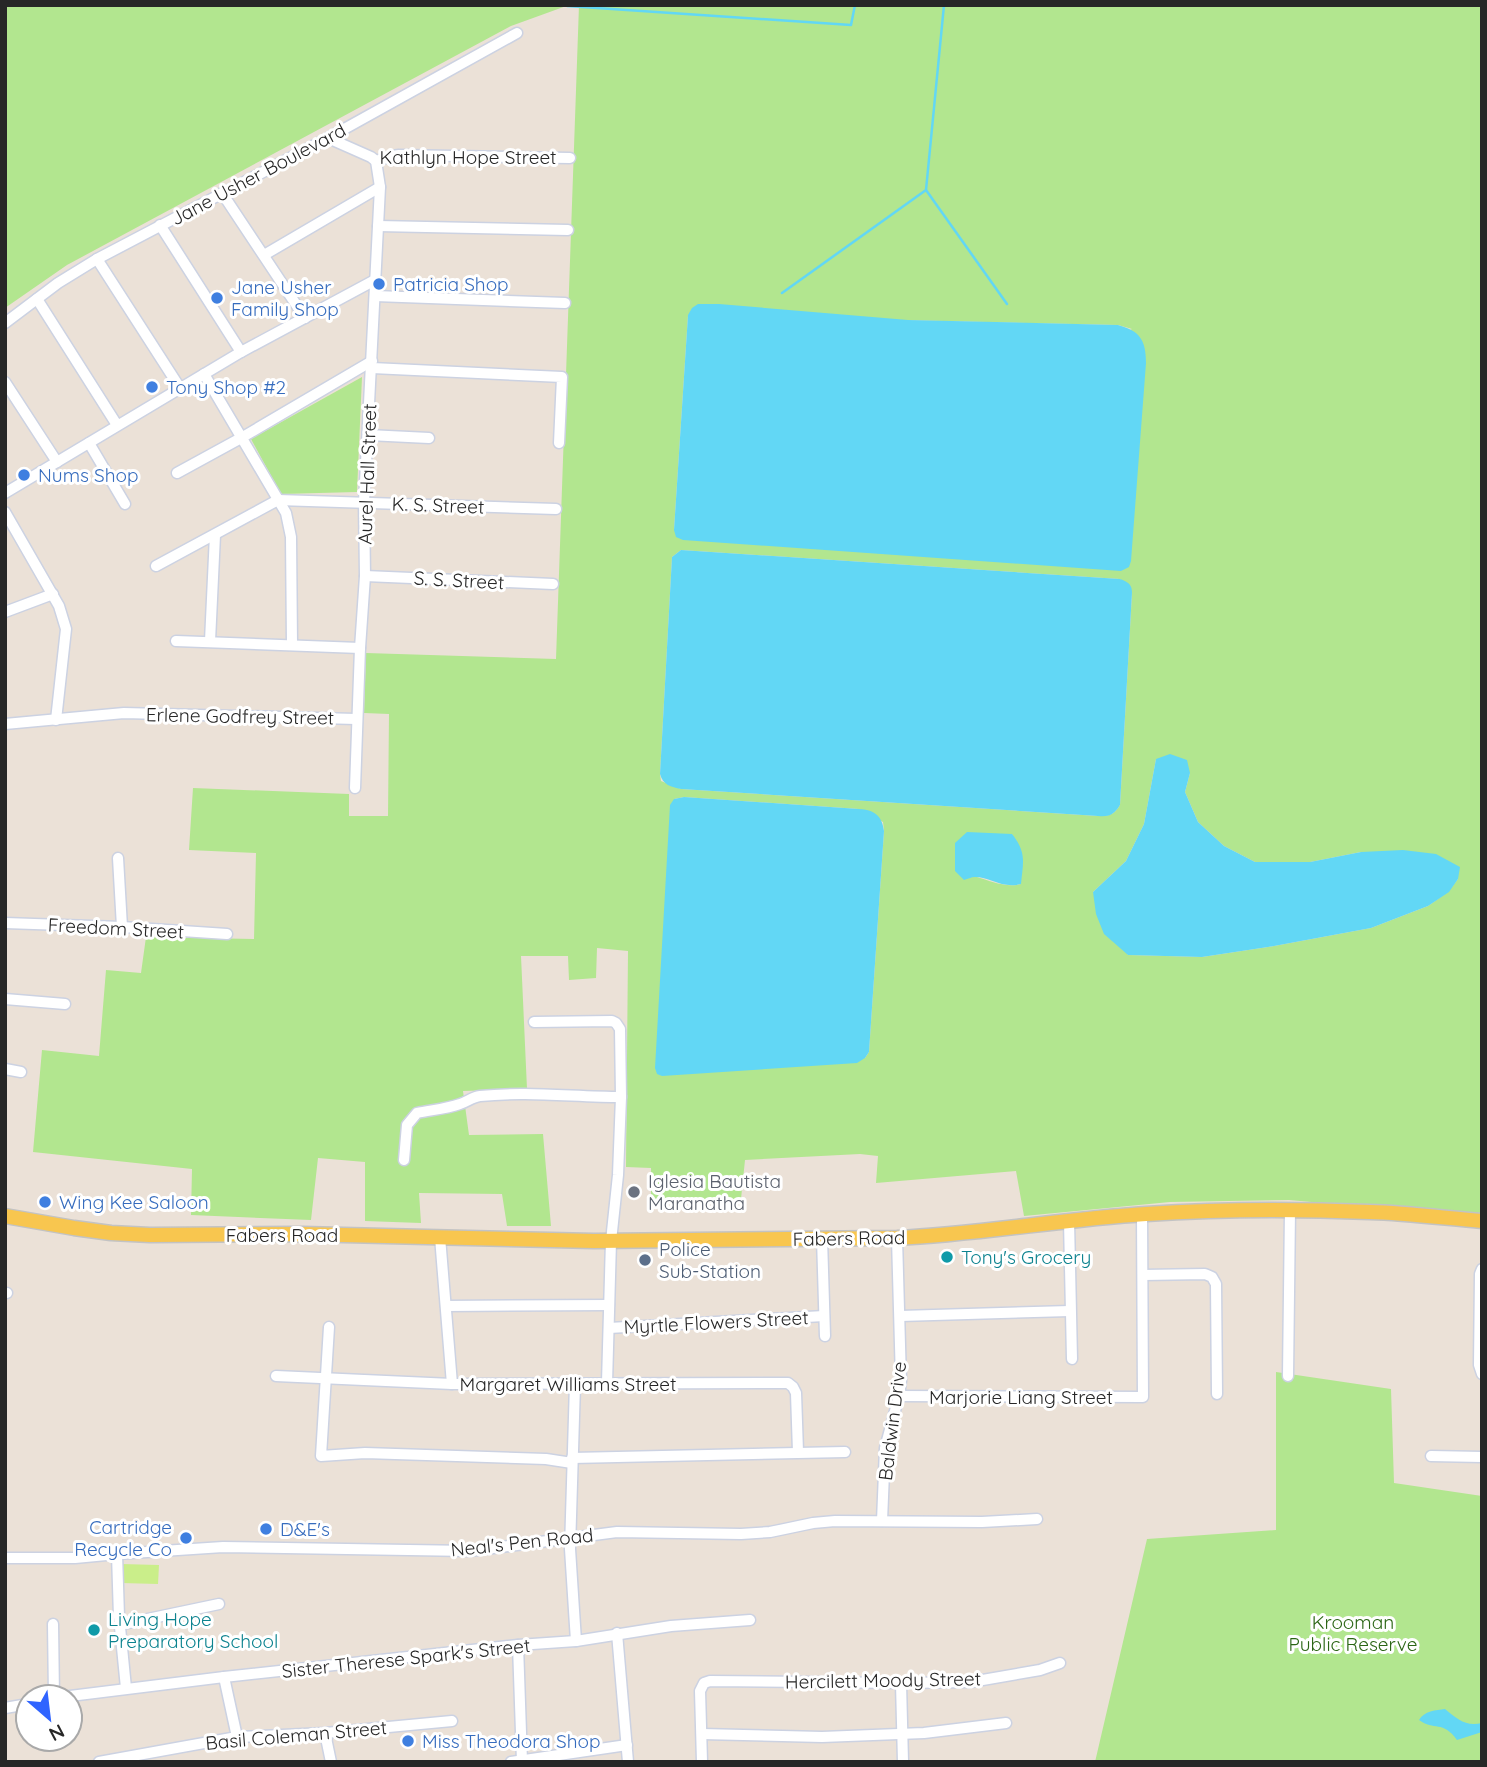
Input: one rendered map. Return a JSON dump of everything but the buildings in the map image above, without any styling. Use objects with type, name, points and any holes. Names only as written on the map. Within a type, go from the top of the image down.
[{"type":"main road","name":"Fabers Road","points":[[5,1216],[111,1233],[149,1235],[302,1234],[611,1241],[939,1236],[1069,1221],[1184,1212],[1371,1212],[1482,1222]]},
{"type":"street","name":"Jane Usher Boulevard","points":[[5,323],[67,277],[97,259],[328,138],[517,33]]},
{"type":"street","name":"Kathlyn Hope Street","points":[[328,138],[376,161],[399,155],[570,158]]},
{"type":"street","name":"Aurel Hall Street","points":[[355,788],[356,719],[365,576],[364,502],[380,187],[376,161]]},
{"type":"street","points":[[264,254],[380,187]]},
{"type":"street","points":[[222,193],[305,318]]},
{"type":"street","points":[[160,225],[240,352]]},
{"type":"street","points":[[378,226],[568,230]]},
{"type":"street","points":[[97,259],[180,387]]},
{"type":"street","points":[[5,493],[240,352],[375,279]]},
{"type":"street","points":[[376,296],[565,303]]},
{"type":"street","points":[[37,299],[117,425]]},
{"type":"street","points":[[177,473],[372,364],[562,377],[559,443]]},
{"type":"street","points":[[204,374],[286,513],[291,537],[292,644]]},
{"type":"street","points":[[5,382],[57,462]]},
{"type":"street","points":[[368,435],[429,438]]},
{"type":"street","points":[[89,443],[125,504]]},
{"type":"street","points":[[156,566],[278,500]]},
{"type":"street","name":"K. S. Street","points":[[278,500],[556,509]]},
{"type":"street","points":[[5,512],[64,620],[66,629],[56,720]]},
{"type":"street","points":[[210,641],[215,535]]},
{"type":"street","name":"S. S. Street","points":[[365,576],[553,584]]},
{"type":"street","points":[[5,612],[52,594]]},
{"type":"street","points":[[176,641],[360,648]]},
{"type":"street","name":"Erlene Godfrey Street","points":[[5,724],[124,713],[356,719]]},
{"type":"street","points":[[118,858],[122,927]]},
{"type":"street","name":"Freedom Street","points":[[5,923],[227,933]]},
{"type":"street","points":[[5,999],[65,1004]]},
{"type":"street","points":[[534,1022],[612,1021],[616,1023],[621,1035],[618,1175],[611,1241],[607,1384]]},
{"type":"street","points":[[5,1069],[21,1072]]},
{"type":"street","points":[[404,1160],[407,1125],[417,1112],[449,1107],[483,1096],[575,1094],[621,1097]]},
{"type":"street","points":[[1289,1376],[1290,1210]]},
{"type":"street","points":[[1142,1214],[1143,1275],[1205,1274],[1212,1277],[1216,1284],[1217,1394]]},
{"type":"street","points":[[1069,1221],[1072,1359]]},
{"type":"street","points":[[440,1237],[452,1384]]},
{"type":"street","points":[[822,1238],[825,1336]]},
{"type":"street","name":"Baldwin Drive","points":[[881,1521],[885,1448],[901,1381],[897,1238]]},
{"type":"street","points":[[1482,1269],[1479,1365],[1482,1374]]},
{"type":"street","name":"Marjorie Liang Street","points":[[899,1396],[1143,1398],[1143,1275]]},
{"type":"street","points":[[446,1306],[609,1305]]},
{"type":"street","points":[[900,1316],[1070,1311]]},
{"type":"street","name":"Myrtle Flowers Street","points":[[609,1328],[824,1316]]},
{"type":"street","points":[[329,1327],[320,1456],[365,1453],[572,1460],[845,1452]]},
{"type":"street","name":"Margaret Williams Street","points":[[276,1376],[452,1384],[788,1383],[796,1393],[798,1452]]},
{"type":"street","points":[[575,1384],[570,1539],[576,1641]]},
{"type":"street","points":[[1431,1456],[1482,1457]]},
{"type":"street","name":"Neal's Pen Road","points":[[5,1558],[51,1559],[233,1547],[462,1551],[630,1531],[740,1534],[835,1521],[982,1522],[1037,1519]]},
{"type":"street","points":[[117,1554],[119,1625],[126,1688]]},
{"type":"street","points":[[119,1625],[219,1604]]},
{"type":"street","name":"Sister Therese Spark's Street","points":[[84,1694],[224,1676],[576,1641],[671,1626],[750,1620]]},
{"type":"street","points":[[53,1624],[54,1683]]},
{"type":"street","points":[[617,1633],[628,1762]]},
{"type":"street","points":[[517,1645],[519,1761],[626,1745]]},
{"type":"street","name":"Hercilett Moody Street","points":[[702,1734],[700,1691],[704,1684],[716,1680],[901,1683],[982,1681],[1040,1670],[1060,1663]]},
{"type":"street","points":[[224,1676],[237,1737]]},
{"type":"street","points":[[901,1683],[904,1762]]},
{"type":"street","name":"Basil Coleman Street","points":[[99,1762],[237,1737],[325,1733],[452,1721]]},
{"type":"street","points":[[702,1762],[702,1734],[822,1737],[924,1733],[1006,1723]]},
{"type":"street","points":[[325,1733],[331,1762]]},
{"type":"green space","points":[[5,5],[569,5],[511,26],[67,265],[5,308]]},
{"type":"green space","points":[[579,5],[1482,5],[1482,1217],[1289,1200],[1170,1202],[1024,1216],[1016,1171],[876,1183],[878,1156],[860,1154],[745,1160],[741,1199],[651,1201],[651,1168],[626,1167],[628,951],[597,948],[596,978],[569,980],[568,956],[521,956],[527,1089],[463,1091],[469,1135],[543,1134],[551,1226],[507,1226],[502,1194],[419,1193],[421,1223],[365,1221],[365,1162],[318,1158],[311,1220],[191,1215],[192,1169],[33,1152],[42,1050],[99,1056],[106,970],[141,973],[146,937],[254,939],[256,853],[189,850],[193,788],[349,794],[349,816],[388,816],[389,714],[364,713],[366,653],[556,659]],"holes":[[[688,315],[1118,325],[1132,329],[674,530]],[[681,550],[1120,579],[1132,593],[1120,805],[1111,814],[1098,816],[681,789],[661,781],[672,557]],[[1156,759],[1190,773],[1185,792],[1198,822],[1224,846],[1255,862],[1310,862],[1361,852],[1458,879],[1448,892],[1428,906],[1371,928],[1202,957],[1128,955],[1093,892],[1126,861],[1144,824]],[[684,797],[859,809],[883,822],[869,1052],[865,1058],[674,799]],[[994,834],[1012,834],[1021,884],[1004,885],[977,877]]]},
{"type":"green space","points":[[362,377],[357,492],[281,494],[251,439]]},
{"type":"green space","name":"Krooman Public Reserve","points":[[1276,1372],[1391,1389],[1394,1483],[1482,1496],[1482,1762],[1095,1762],[1147,1539],[1276,1530]]},
{"type":"green space","points":[[121,1564],[159,1565],[158,1584],[121,1583]]},
{"type":"water","points":[[698,304],[908,320],[1118,325],[1132,330],[1143,342],[1146,363],[1129,567],[1121,571],[683,540],[676,537],[674,530],[688,315]]},
{"type":"water","points":[[681,550],[1120,579],[1127,582],[1132,593],[1120,805],[1113,813],[1102,816],[681,789],[668,785],[660,774],[672,557]]},
{"type":"water","points":[[1170,754],[1187,760],[1190,773],[1185,792],[1198,822],[1224,846],[1255,862],[1310,862],[1361,852],[1403,850],[1436,854],[1460,867],[1458,879],[1449,892],[1428,906],[1371,928],[1202,957],[1128,955],[1104,934],[1096,914],[1093,892],[1126,861],[1144,824],[1156,759]]},
{"type":"water","points":[[684,797],[859,809],[873,812],[879,817],[884,831],[869,1052],[865,1058],[857,1063],[662,1076],[657,1074],[655,1068],[670,805],[674,799]]},
{"type":"water","points":[[967,832],[1012,834],[1022,852],[1021,884],[1008,885],[975,877],[964,880],[955,871],[955,843]]},
{"type":"water","points":[[1445,1709],[1466,1723],[1482,1723],[1482,1732],[1457,1740],[1447,1730],[1419,1720],[1427,1713]]},
{"type":"waterway","points":[[567,6],[851,25],[855,5]]},
{"type":"waterway","points":[[944,5],[926,190],[1007,304]]},
{"type":"waterway","points":[[782,293],[926,190]]},
{"type":"place","name":"Patricia Shop","points":[[379,284]]},
{"type":"place","name":"Jane Usher Family Shop","points":[[217,298]]},
{"type":"place","name":"Tony Shop #2","points":[[152,387]]},
{"type":"place","name":"Nums Shop","points":[[24,475]]},
{"type":"place","name":"Iglesia Bautista Maranatha","points":[[634,1192]]},
{"type":"place","name":"Wing Kee Saloon","points":[[45,1202]]},
{"type":"place","name":"Tony's Grocery","points":[[947,1257]]},
{"type":"place","name":"Police Sub-Station","points":[[645,1260]]},
{"type":"place","name":"D&E's","points":[[266,1529]]},
{"type":"place","name":"Cartridge Recycle Co","points":[[186,1538]]},
{"type":"place","name":"Living Hope Preparatory School","points":[[94,1630]]},
{"type":"place","name":"Miss Theodora Shop","points":[[408,1741]]}]
